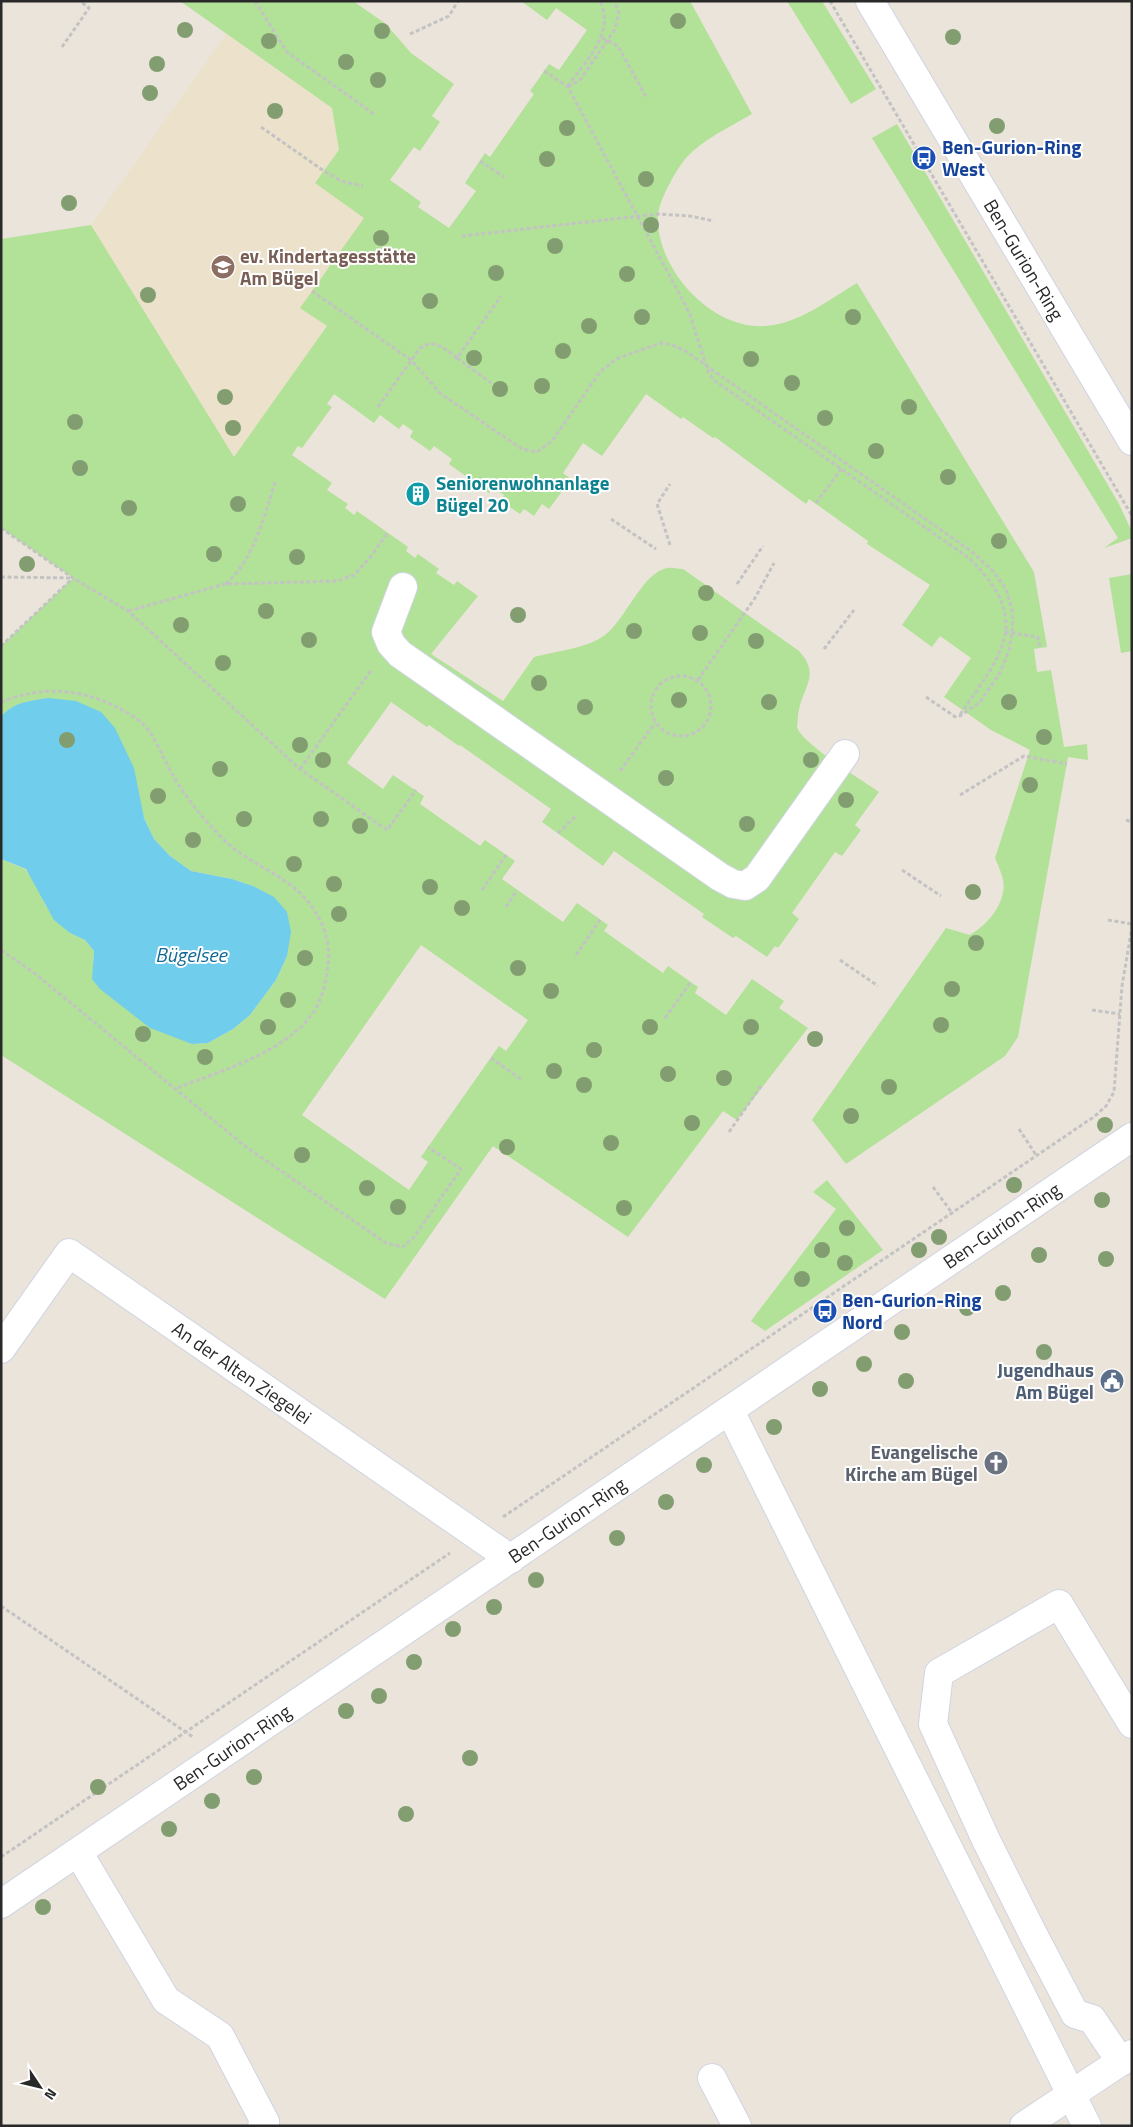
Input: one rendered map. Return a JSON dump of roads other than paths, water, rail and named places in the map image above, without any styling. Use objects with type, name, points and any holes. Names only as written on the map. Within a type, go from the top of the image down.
[{"type":"street","name":"Ben-Gurion-Ring","points":[[870,1],[1132,441]]},
{"type":"street","points":[[403,587],[386,632],[391,644],[400,654],[720,877],[733,884],[745,886],[758,878],[845,754]]},
{"type":"street","name":"Ben-Gurion-Ring","points":[[1,1904],[1132,1137]]},
{"type":"street","name":"An der Alten Ziegelei","points":[[1,1349],[68,1253],[511,1559]]},
{"type":"street","points":[[730,1411],[1087,2126]]},
{"type":"street","points":[[1024,2126],[1126,2058],[1092,2019],[1076,2014],[986,1840],[933,1724],[939,1673],[1059,1604],[1132,1724]]},
{"type":"street","points":[[78,1852],[166,2000],[220,2036],[265,2122],[262,2126]]},
{"type":"street","points":[[712,2078],[737,2126]]},
{"type":"water","name":"Bügelsee","points":[[48,698],[76,701],[101,712],[115,728],[134,768],[144,818],[154,839],[170,856],[191,871],[232,879],[253,886],[274,897],[287,912],[291,932],[287,956],[276,980],[250,1015],[233,1029],[208,1043],[192,1044],[150,1028],[100,989],[92,979],[94,951],[85,940],[70,933],[54,920],[26,869],[1,859],[1,717],[16,705]]},
{"type":"place","name":"Ben-Gurion-Ring West","points":[[924,158]]},
{"type":"place","name":"ev. Kindertagesstätte Am Bügel","points":[[223,267]]},
{"type":"place","name":"Seniorenwohnanlage Bügel 20","points":[[418,494]]},
{"type":"place","name":"Ben-Gurion-Ring Nord","points":[[825,1311]]},
{"type":"place","name":"Jugendhaus Am Bügel","points":[[1112,1381]]},
{"type":"place","name":"Evangelische Kirche am Bügel","points":[[996,1463]]}]
